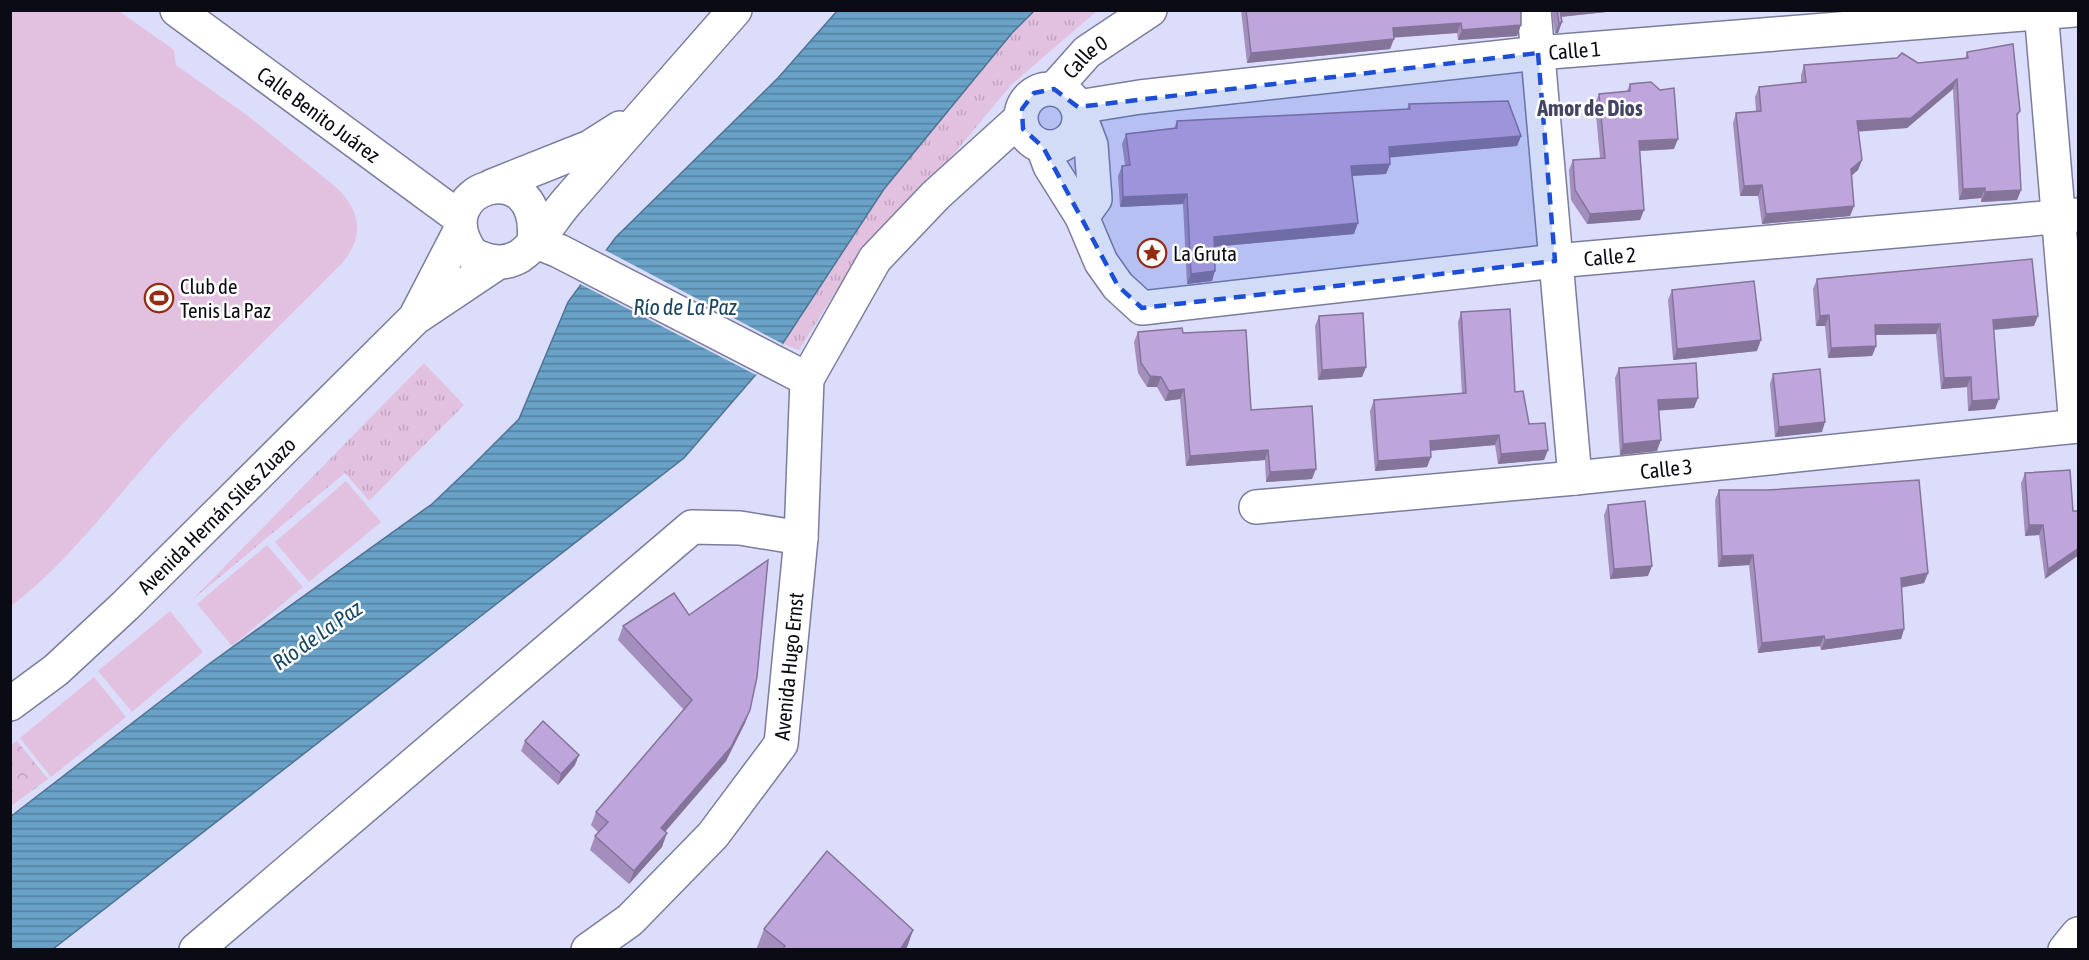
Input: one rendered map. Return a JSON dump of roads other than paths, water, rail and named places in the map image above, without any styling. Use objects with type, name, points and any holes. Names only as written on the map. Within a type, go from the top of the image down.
[{"type":"street","name":"Calle Benito Juárez","points":[[177,10],[460,224]]},
{"type":"street","points":[[647,111],[590,147],[473,195],[464,206],[460,224],[472,254],[497,263],[510,261],[522,254],[534,241],[735,10]]},
{"type":"street","name":"Calle 0","points":[[1070,104],[1088,52],[1150,10]]},
{"type":"street","points":[[1534,10],[1575,478]]},
{"type":"street","name":"Calle 1","points":[[1070,104],[1538,52],[2074,10]]},
{"type":"street","points":[[2042,12],[2069,216],[2077,426]]},
{"type":"street","points":[[1034,93],[1070,104],[1091,145],[1095,200],[1082,217],[1033,137],[1027,100],[1034,93]]},
{"type":"street","points":[[534,241],[567,255],[807,379],[875,259],[936,195],[987,150],[1033,137],[1062,146],[1070,141],[1076,134],[1070,104]]},
{"type":"street","points":[[492,186],[513,189],[530,203],[536,224],[534,241]]},
{"type":"street","name":"Calle 2","points":[[1082,217],[1101,262],[1118,286],[1142,308],[1555,261],[2069,216]]},
{"type":"street","name":"Avenida Hernán Siles Zuazo","points":[[415,318],[460,224]]},
{"type":"street","name":"Avenida Hernán Siles Zuazo","points":[[10,704],[56,670],[125,606],[415,318],[497,263]]},
{"type":"street","name":"Avenida Hugo Ernst","points":[[588,950],[630,920],[713,835],[781,744],[801,538],[807,379]]},
{"type":"street","name":"Calle 3","points":[[1256,507],[1575,478],[2077,426]]},
{"type":"street","points":[[196,950],[692,527],[740,528],[801,538]]},
{"type":"street","points":[[2065,950],[2079,934]]},
{"type":"water","name":"Río de La Paz","points":[[837,11],[1034,11],[1012,33],[884,189],[783,343],[684,458],[53,949],[11,949],[10,817],[209,664],[432,504],[473,465],[519,419],[568,302],[616,237],[778,78]]},
{"type":"place","name":"La Gruta","points":[[1152,253]]},
{"type":"place","name":"Club de Tenis La Paz","points":[[159,298]]},
{"type":"district","name":"Amor de Dios","points":[[1590,108]]}]
